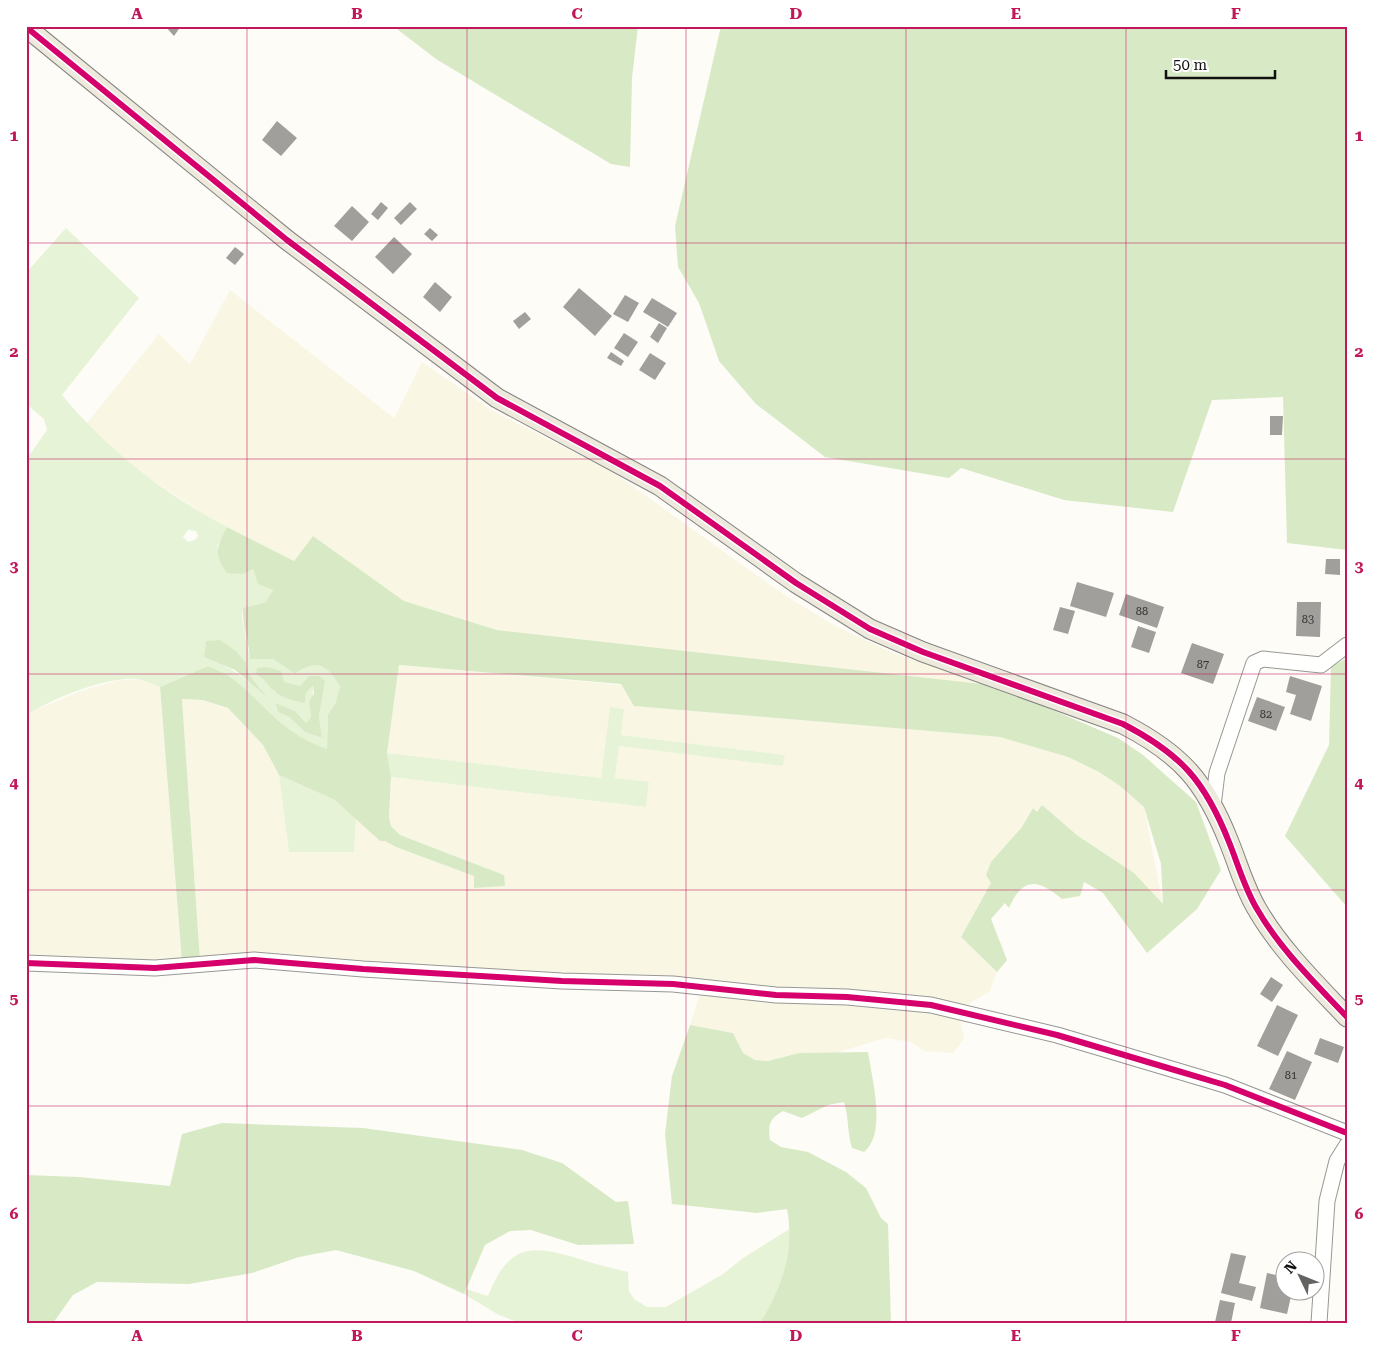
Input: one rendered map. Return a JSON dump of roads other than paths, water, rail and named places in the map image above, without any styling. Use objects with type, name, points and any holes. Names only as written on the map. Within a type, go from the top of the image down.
[{"type":"main road","points":[[26,27],[287,240],[497,398],[660,486],[796,583],[870,629],[923,652],[1083,708],[1148,736],[1184,765],[1199,782],[1213,806],[1256,908],[1300,967],[1347,1016]]},
{"type":"street","points":[[1213,806],[1218,773],[1254,663],[1263,659],[1321,665],[1347,645]]},
{"type":"street","points":[[26,963],[147,968],[254,960],[363,969],[562,981],[672,984],[776,995],[847,997],[931,1005],[1057,1036],[1168,1068],[1225,1086],[1347,1133]]},
{"type":"street","points":[[1319,1323],[1327,1201],[1337,1161],[1347,1144]]}]
